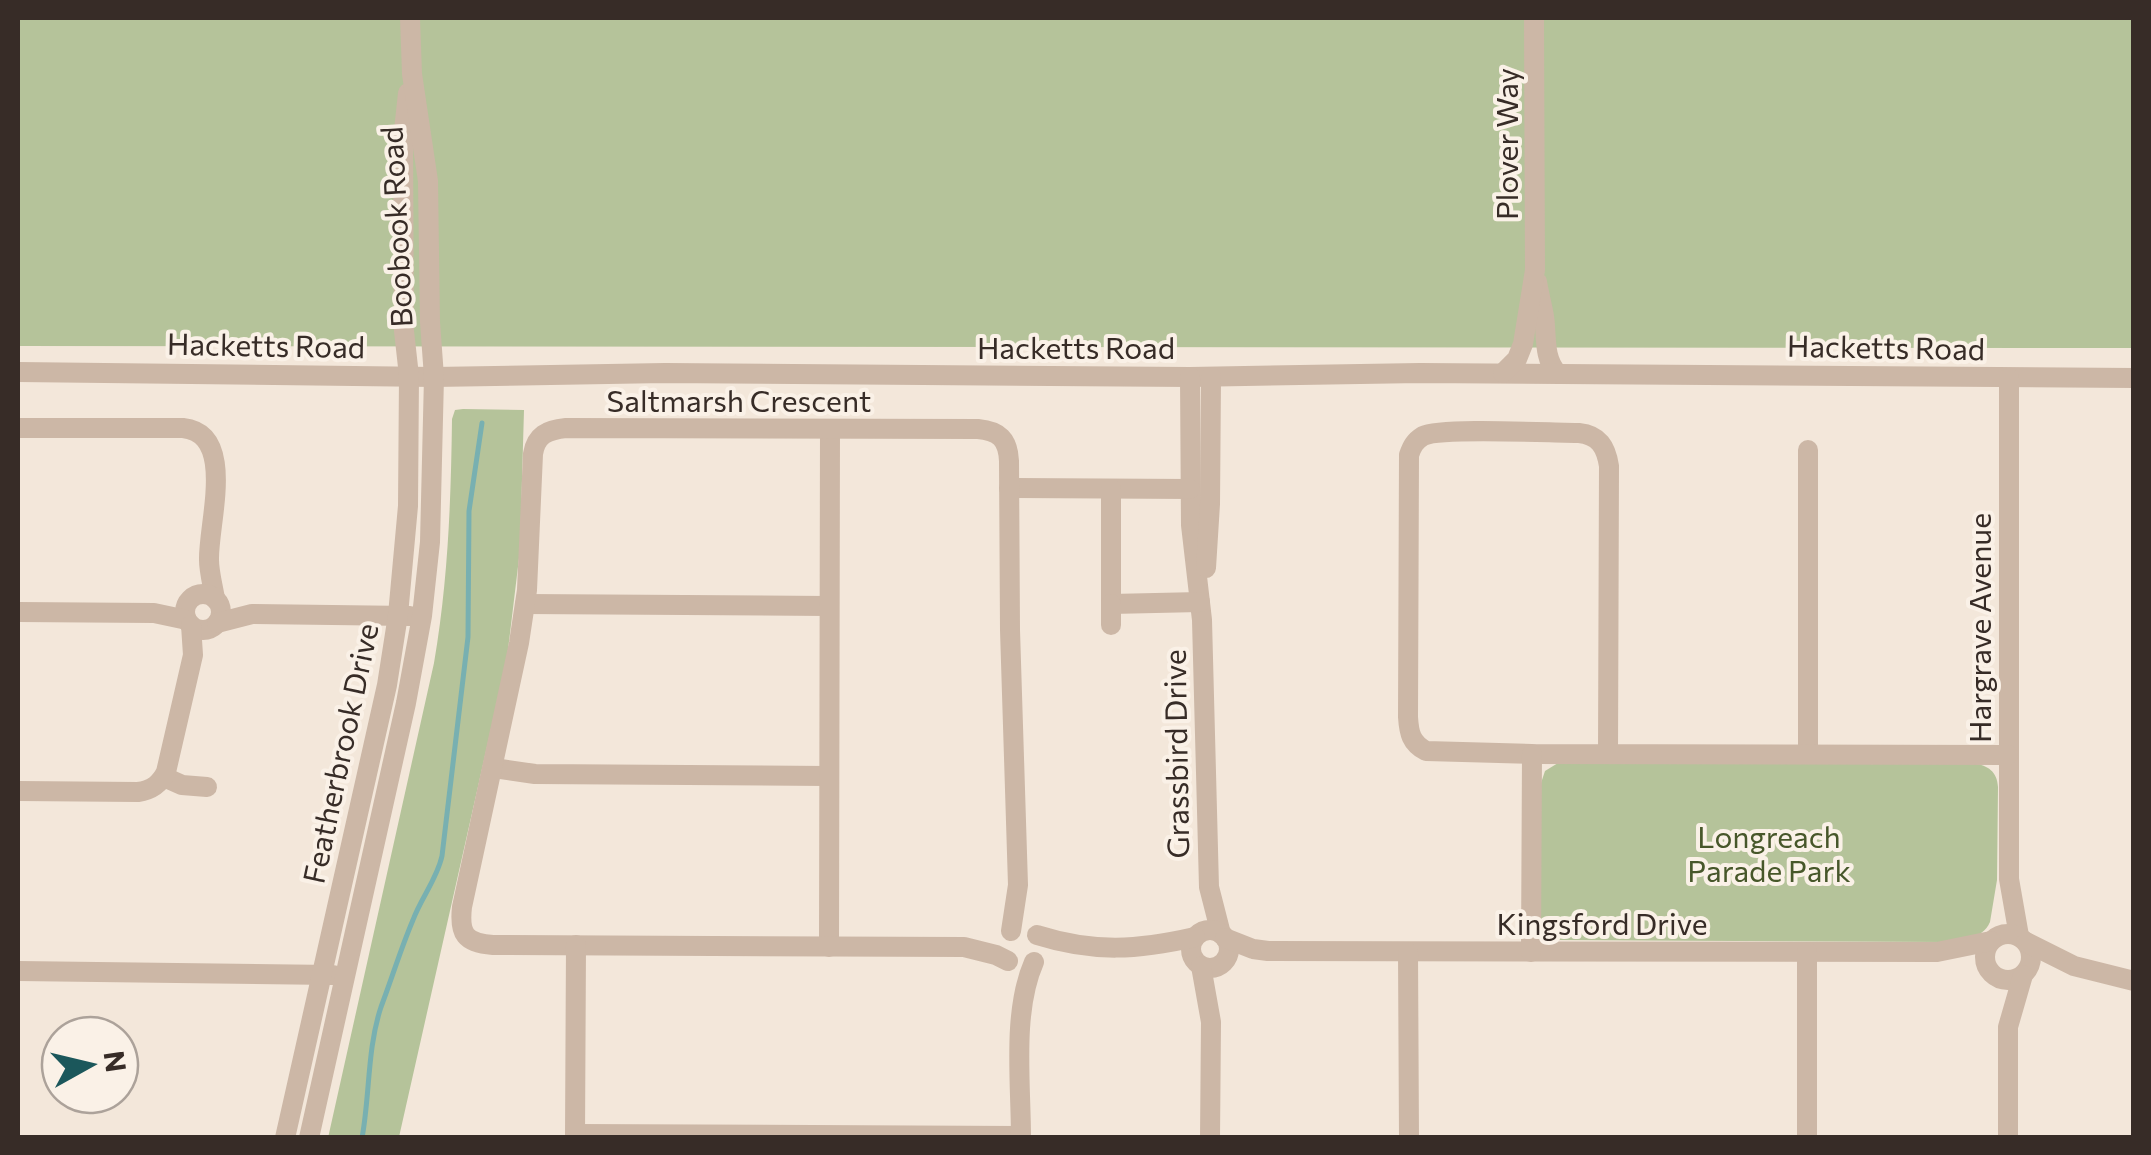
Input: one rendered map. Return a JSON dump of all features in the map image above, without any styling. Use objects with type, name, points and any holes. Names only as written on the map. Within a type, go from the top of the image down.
[{"type":"street","name":"Boobook Road","points":[[410,18],[412,74],[428,182],[434,377]]},
{"type":"street","name":"Plover Way","points":[[1503,373],[1518,359],[1523,344],[1535,270],[1534,18]]},
{"type":"street","name":"Boobook Road","points":[[410,376],[404,332],[404,140],[412,74]]},
{"type":"street","name":"Plover Way","points":[[1535,270],[1548,358],[1557,373]]},
{"type":"street","name":"Hacketts Road","points":[[18,372],[434,377],[1557,373],[2134,378]]},
{"type":"street","name":"Featherbrook Drive","points":[[285,1138],[387,685],[408,506],[410,376]]},
{"type":"street","name":"Featherbrook Drive","points":[[309,1138],[422,616],[430,542],[434,377]]},
{"type":"street","name":"Grassbird Drive","points":[[1200,377],[1190,489],[1201,611],[1210,935]]},
{"type":"street","name":"Grassbird Drive","points":[[1200,377],[1210,504],[1201,611]]},
{"type":"street","name":"Hargrave Avenue","points":[[2009,378],[2009,879],[2023,939]]},
{"type":"street","points":[[18,428],[183,428],[202,435],[214,458],[214,498],[202,612],[164,778],[154,788],[138,792],[18,792]]},
{"type":"street","name":"Saltmarsh Crescent","points":[[576,945],[493,945],[478,943],[462,930],[462,907],[494,768],[525,604],[533,454],[536,441],[544,433],[566,428],[978,429],[1002,436],[1007,445],[1009,488],[1018,885]]},
{"type":"street","points":[[829,947],[830,429]]},
{"type":"street","points":[[1608,754],[1606,450],[1598,440],[1579,433],[1425,435],[1412,447],[1408,467],[1408,717],[1411,738],[1418,747],[1434,753],[1532,754],[2008,755]]},
{"type":"street","points":[[1808,450],[1808,754]]},
{"type":"street","points":[[1009,488],[1190,489]]},
{"type":"street","points":[[1110,488],[1111,615],[1201,611]]},
{"type":"street","points":[[525,604],[828,606]]},
{"type":"street","points":[[18,612],[422,616]]},
{"type":"street","points":[[1531,952],[1532,754]]},
{"type":"street","points":[[494,768],[535,774],[827,776]]},
{"type":"street","points":[[164,778],[182,785],[207,787]]},
{"type":"street","name":"Hargrave Avenue","points":[[1992,939],[2009,879]]},
{"type":"street","points":[[1018,885],[1009,932],[1002,945],[1021,1002]]},
{"type":"street","points":[[1018,885],[1035,946],[1021,1002],[1021,1137],[575,1136],[576,945],[964,947],[1022,928],[1035,946]]},
{"type":"street","points":[[2008,1027],[1985,956],[1992,939],[2006,934],[2023,939],[2074,966],[2134,981]]},
{"type":"street","points":[[1035,946],[1149,947],[1210,935],[1229,949],[1210,1022]]},
{"type":"street","points":[[1210,935],[1191,953],[1199,965],[1210,1022],[1210,1138]]},
{"type":"street","name":"Kingsford Drive","points":[[1210,935],[1268,951],[1408,952],[1937,952],[1992,939]]},
{"type":"street","points":[[2008,1138],[2008,1027],[2023,975],[2032,959],[2023,939]]},
{"type":"street","points":[[964,947],[1022,966],[1035,946]]},
{"type":"street","points":[[1149,947],[1212,968],[1224,962]]},
{"type":"street","name":"Kingsford Drive","points":[[1224,962],[1268,951]]},
{"type":"street","points":[[1408,952],[1409,1138]]},
{"type":"street","points":[[1807,952],[1807,1138]]},
{"type":"street","name":"Kingsford Drive","points":[[1937,952],[1979,964],[1991,973]]},
{"type":"street","points":[[1991,973],[2007,980],[2074,966]]},
{"type":"street","points":[[18,971],[345,976]]},
{"type":"green space","points":[[18,18],[2133,18],[2133,348],[18,346]]},
{"type":"green space","points":[[455,410],[524,410],[520,550],[507,658],[399,1137],[328,1138],[434,663],[448,541],[452,419]]},
{"type":"green space","name":"Longreach Parade Park","points":[[1558,763],[1984,766],[1994,773],[1998,787],[1997,880],[1990,922],[1977,935],[1945,942],[1554,940],[1540,922],[1541,783],[1545,771]]},
{"type":"waterway","points":[[362,1138],[373,1039],[381,1007],[416,912],[442,856],[468,637],[469,511],[482,423]]}]
